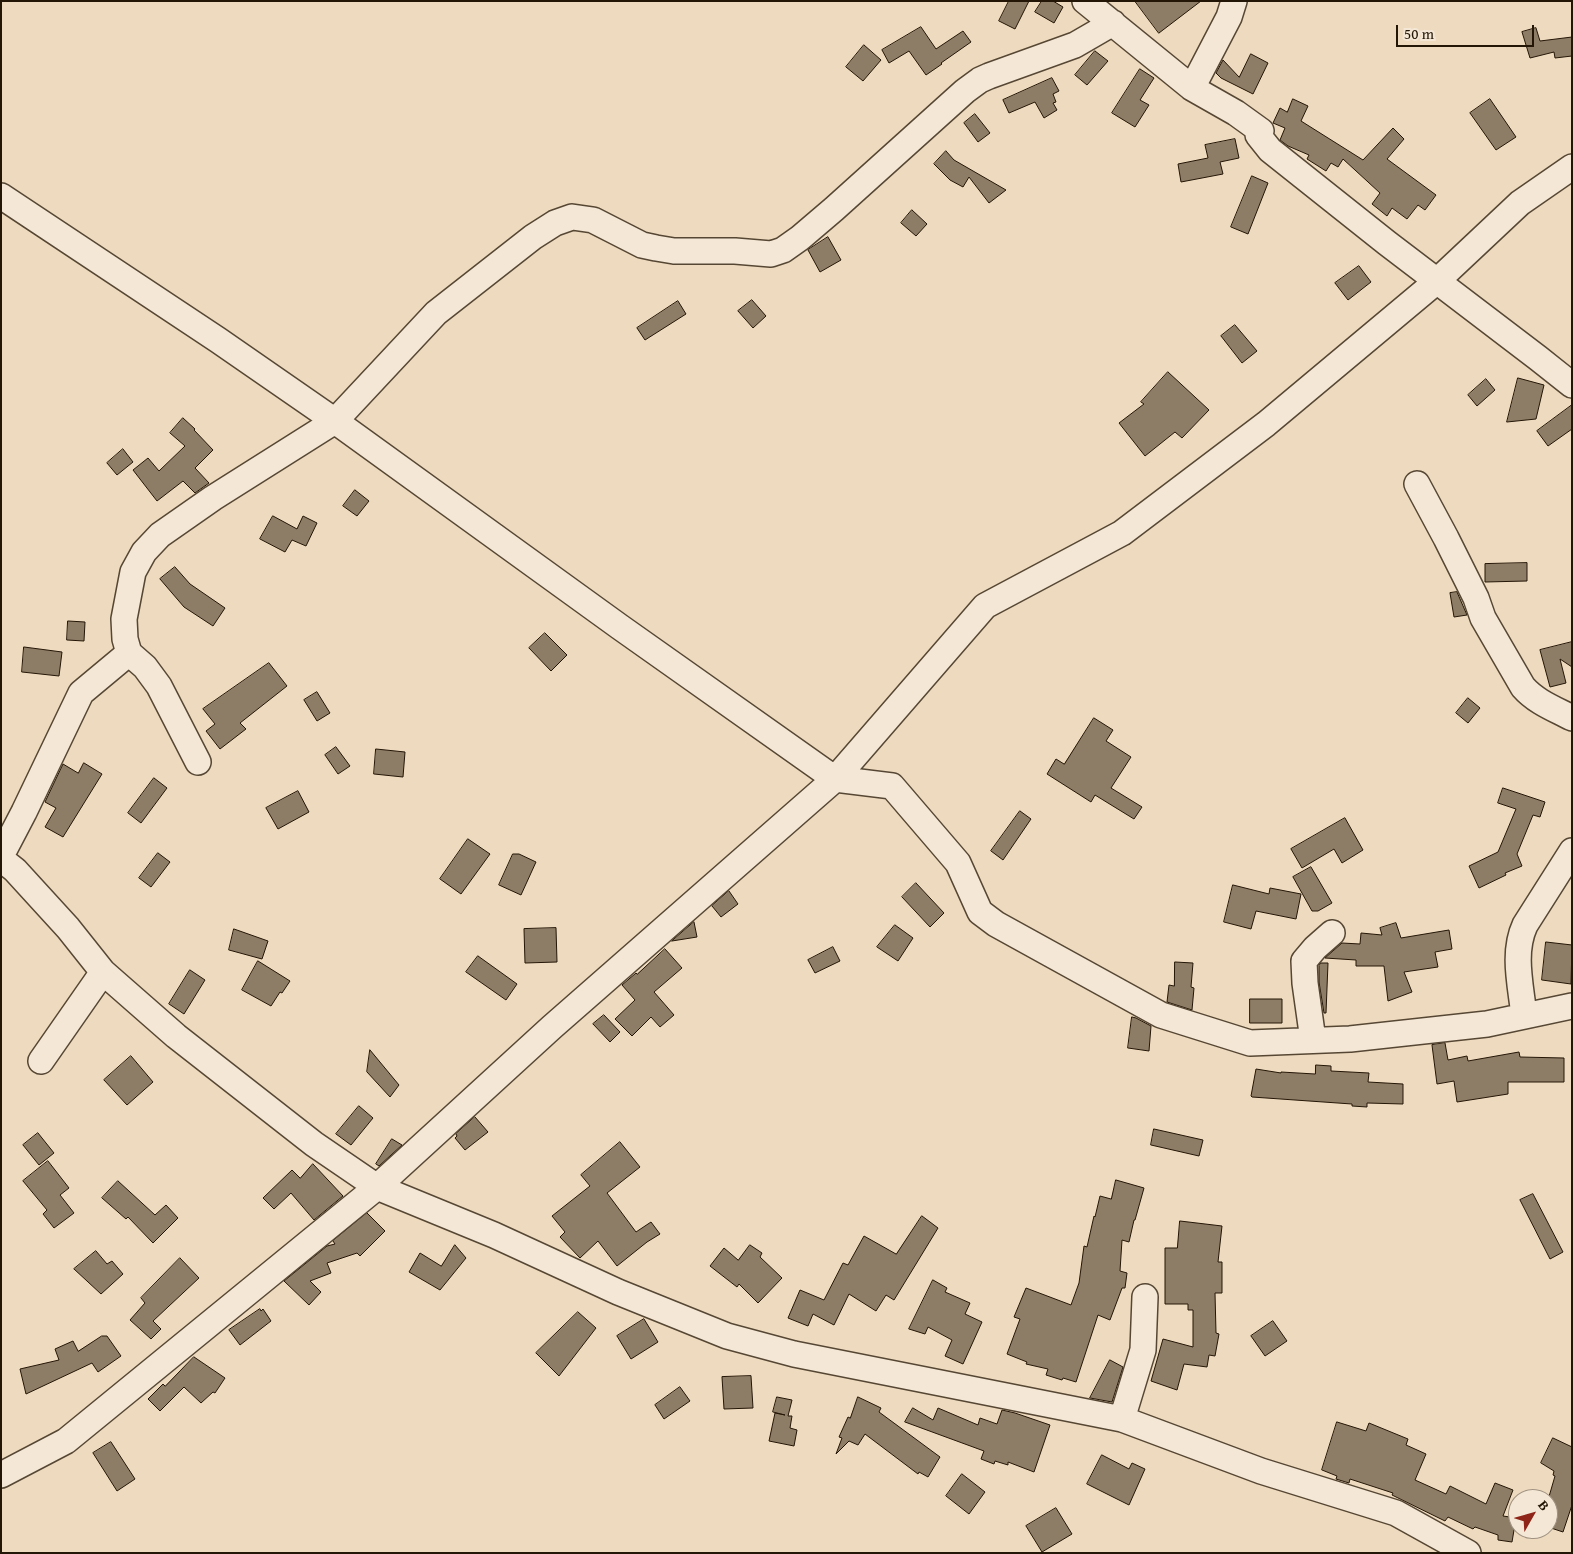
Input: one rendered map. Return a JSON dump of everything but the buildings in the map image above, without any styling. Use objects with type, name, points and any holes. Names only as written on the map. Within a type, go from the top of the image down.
[{"type":"street","points":[[1085,1],[1192,88],[1236,113],[1261,131],[1258,135],[1270,150],[1572,385]]},
{"type":"street","points":[[1192,88],[1229,17],[1234,1]]},
{"type":"street","points":[[198,762],[159,686],[145,667],[129,653],[125,639],[124,619],[133,572],[144,552],[172,525],[335,421],[436,312],[533,237],[555,223],[572,217],[593,220],[642,245],[674,251],[735,251],[771,254],[777,252],[800,238],[965,91],[980,80],[1075,45],[1113,23]]},
{"type":"street","points":[[1,1475],[66,1441],[377,1187],[552,1027],[835,779],[986,606],[1122,533],[1266,424],[1437,281],[1520,203],[1572,167]]},
{"type":"street","points":[[1,196],[218,340],[335,421],[835,779],[892,786],[958,863],[980,912],[996,924],[1160,1015],[1250,1043],[1350,1039],[1487,1024],[1572,1006]]},
{"type":"street","points":[[1417,484],[1476,598],[1483,618],[1523,687],[1529,694],[1545,705],[1572,718]]},
{"type":"street","points":[[129,653],[81,693],[1,858],[15,870],[61,920],[103,972],[176,1036],[314,1144],[377,1187],[494,1235],[618,1292],[727,1336],[804,1356],[1122,1419],[1260,1471],[1396,1513],[1468,1553]]},
{"type":"street","points":[[1524,1016],[1517,949],[1519,937],[1572,851]]},
{"type":"street","points":[[1313,1040],[1304,961],[1332,933]]},
{"type":"street","points":[[41,1061],[103,972]]},
{"type":"street","points":[[1122,1419],[1143,1350],[1145,1298]]}]
